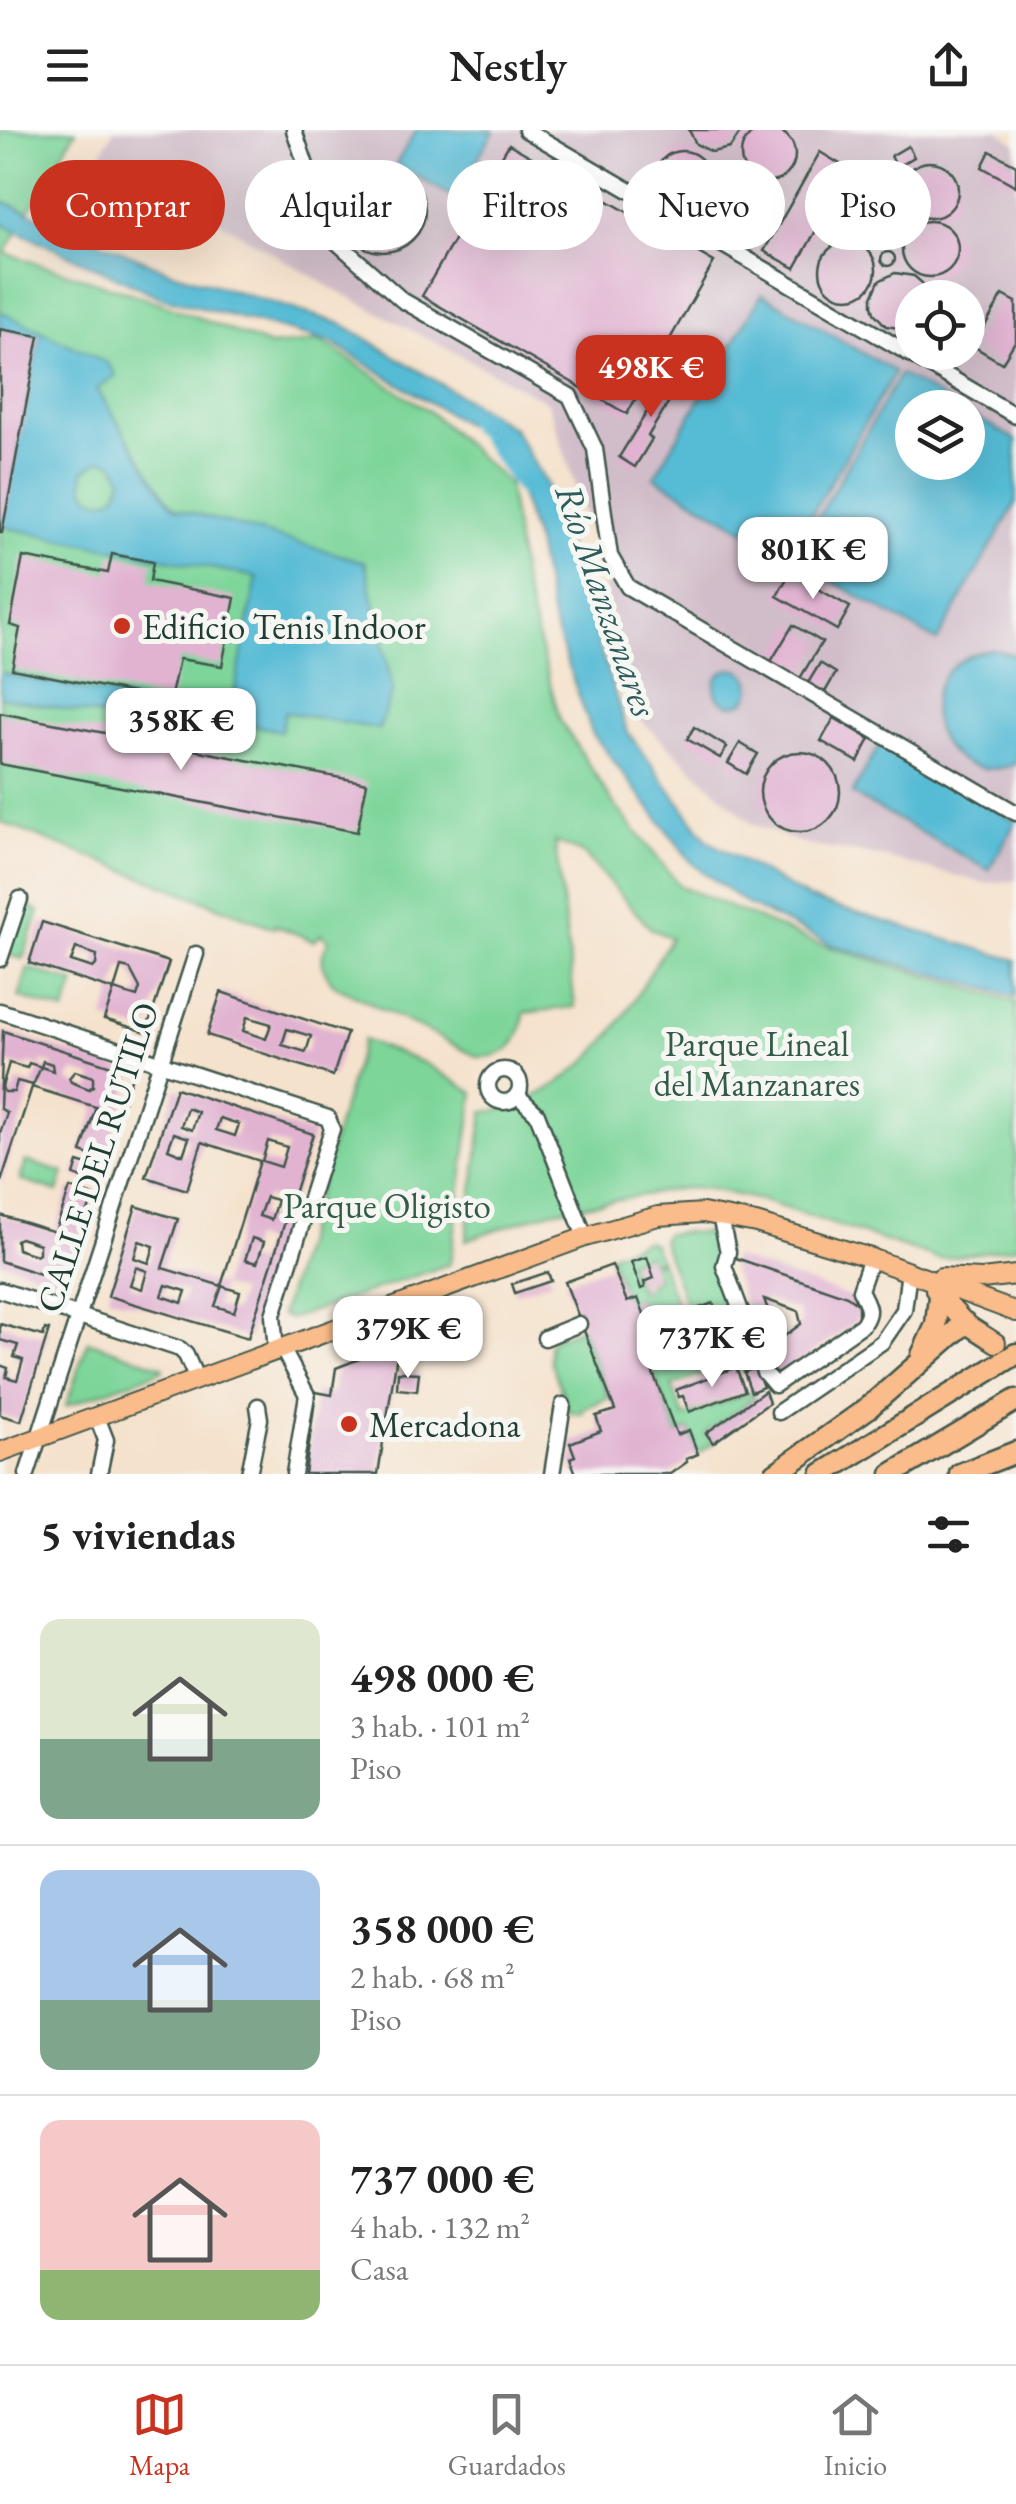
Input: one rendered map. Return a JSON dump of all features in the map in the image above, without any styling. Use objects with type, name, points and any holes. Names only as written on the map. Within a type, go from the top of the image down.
[{"type":"highway","points":[[908,1373],[926,1349],[936,1326],[940,1296]]},
{"type":"highway","points":[[776,1474],[868,1408],[965,1323]]},
{"type":"highway","points":[[822,1474],[1009,1351]]},
{"type":"highway","points":[[892,1474],[1016,1400]]},
{"type":"highway","points":[[960,1474],[1016,1452]]},
{"type":"main road","points":[[0,1452],[584,1237],[658,1216],[702,1213],[756,1223],[915,1273],[1016,1312]]},
{"type":"main road","points":[[915,1273],[982,1280],[1016,1277]]},
{"type":"main road","points":[[915,1273],[965,1323],[1009,1351]]},
{"type":"main road","points":[[965,1323],[1016,1277]]},
{"type":"main road","points":[[988,1302],[990,1327],[1009,1351]]},
{"type":"street","points":[[294,130],[330,236],[402,300],[570,396],[595,449],[610,556],[628,587],[1016,813]]},
{"type":"street","points":[[526,130],[1016,416]]},
{"type":"street","points":[[0,959],[20,899]]},
{"type":"street","name":"CALLE DEL RUTILO","points":[[26,1474],[196,954]]},
{"type":"street","points":[[0,1011],[328,1118],[332,1129],[273,1315],[280,1351],[307,1395],[294,1474]]},
{"type":"street","points":[[517,1094],[537,1114],[584,1237]]},
{"type":"street","points":[[720,1216],[728,1252],[724,1266],[764,1372],[775,1385],[862,1325],[870,1308],[860,1290],[871,1258]]},
{"type":"street","points":[[778,1412],[882,1342],[904,1310],[915,1273]]},
{"type":"street","points":[[0,1290],[180,1349],[197,1380]]},
{"type":"street","points":[[545,1338],[578,1324]]},
{"type":"street","points":[[552,1474],[562,1405]]},
{"type":"street","points":[[249,1474],[260,1418],[258,1406]]},
{"type":"street","points":[[96,1417],[106,1440],[99,1474]]},
{"type":"shaded area","points":[[114,130],[998,130],[1016,143],[1016,881],[984,883],[878,856],[806,845],[752,824],[634,714],[593,540],[548,402],[268,250],[427,250],[427,160],[245,160],[245,237],[225,225],[225,160],[116,160],[102,152]]},
{"type":"green space","name":"Parque Lineal del Manzanares","points":[[0,130],[76,130],[59,160],[30,160],[30,210],[5,253],[158,302],[270,346],[321,341],[429,411],[508,483],[523,584],[560,720],[614,804],[680,886],[813,942],[1016,1002],[1016,1247],[939,1259],[760,1200],[710,1189],[684,1188],[551,1211],[466,1240],[484,1112],[511,1107],[536,1096],[582,1065],[616,1028],[671,938],[650,928],[584,854],[555,842],[575,1007],[524,1013],[512,1046],[498,1055],[478,1057],[336,986],[323,965],[329,941],[321,934],[314,941],[275,925],[274,928],[0,822]]},
{"type":"green space","points":[[22,904],[39,911],[23,959],[6,954]]},
{"type":"green space","points":[[28,968],[75,983],[65,1012],[19,997]]},
{"type":"green space","name":"Parque Oligisto","points":[[363,1040],[424,1063],[474,1093],[450,1264],[290,1319],[281,1315]]},
{"type":"green space","points":[[26,1161],[64,1173],[58,1192],[20,1180]]},
{"type":"green space","points":[[686,1232],[721,1239],[724,1251],[716,1263],[733,1308],[717,1314],[712,1304],[694,1311],[698,1321],[693,1323],[662,1241],[665,1234]]},
{"type":"green space","points":[[645,1240],[653,1244],[659,1259],[651,1262],[648,1254],[628,1261],[639,1291],[649,1288],[648,1283],[657,1279],[652,1264],[660,1261],[685,1327],[654,1340],[638,1298],[627,1302],[609,1255]]},
{"type":"green space","points":[[581,1328],[609,1398],[582,1409],[583,1413],[570,1413],[550,1361],[549,1345],[553,1339]]},
{"type":"green space","points":[[88,1341],[163,1367],[163,1370],[66,1406]]},
{"type":"green space","points":[[692,1353],[700,1375],[672,1386],[684,1417],[751,1392],[754,1398],[706,1433],[713,1443],[698,1454],[689,1430],[677,1435],[652,1368]]},
{"type":"water","points":[[416,130],[494,131],[477,160],[447,160],[447,194],[427,182],[427,160],[398,160]]},
{"type":"water","points":[[0,200],[30,213],[30,237],[0,223]]},
{"type":"water","points":[[58,250],[119,250],[169,271],[342,324],[513,428],[546,483],[627,731],[708,841],[809,899],[1016,960],[1016,997],[832,945],[748,905],[693,864],[592,733],[553,623],[536,544],[508,457],[500,445],[330,342],[160,297]]},
{"type":"water","points":[[762,294],[895,372],[788,555],[654,477]]},
{"type":"water","points":[[0,311],[107,363],[116,375],[97,389],[175,508],[365,562],[393,690],[379,729],[285,712],[281,731],[229,720],[257,577],[3,527],[39,337],[0,329]],"holes":[[[100,460],[112,462],[123,478],[116,496],[103,501],[89,496],[83,485],[84,471]]]},
{"type":"water","points":[[900,374],[928,390],[895,390],[895,480],[985,480],[985,423],[1016,440],[1016,503],[937,641],[794,559]]},
{"type":"water","points":[[992,649],[1016,655],[1016,764],[986,768],[962,761],[945,745],[935,724],[934,701],[943,678],[962,660]]},
{"type":"water","points":[[733,669],[745,675],[751,687],[745,699],[733,705],[721,699],[715,687],[721,675]]},
{"type":"water","points":[[0,673],[192,711],[188,733],[0,697]]},
{"type":"water","points":[[879,745],[1016,821],[989,870],[852,794]]},
{"type":"building","points":[[689,130],[742,130],[730,148],[712,152],[696,144]]},
{"type":"building","points":[[758,130],[778,130],[793,145],[793,165],[785,175],[785,160],[742,160],[743,145]]},
{"type":"building","points":[[509,144],[537,160],[500,160]]},
{"type":"building","points":[[908,146],[914,157],[893,160],[891,156]]},
{"type":"building","points":[[682,151],[702,160],[662,160]]},
{"type":"building","points":[[990,151],[1016,165],[1016,186],[982,167]]},
{"type":"building","points":[[820,152],[833,160],[815,160]]},
{"type":"building","points":[[931,162],[950,170],[956,179],[956,201],[950,210],[931,218]]},
{"type":"building","points":[[805,179],[805,250],[795,268],[764,251],[785,250],[785,214]]},
{"type":"building","points":[[603,198],[623,210],[623,250],[693,250],[714,262],[627,414],[422,296],[448,250],[603,250]]},
{"type":"building","points":[[931,221],[950,229],[956,238],[956,260],[941,275],[919,275],[904,260],[902,250],[931,250]]},
{"type":"building","points":[[828,250],[868,250],[874,259],[874,281],[859,296],[837,296],[822,281],[822,259]]},
{"type":"building","points":[[888,252],[895,259],[888,266],[881,259]]},
{"type":"building","points":[[895,273],[919,280],[895,280],[895,327],[886,326],[874,313],[872,297],[879,281]]},
{"type":"building","points":[[1003,295],[1016,302],[1016,340],[1002,363],[985,353],[985,326]]},
{"type":"building","points":[[0,329],[39,336],[2,533],[0,533]]},
{"type":"building","points":[[674,368],[685,375],[648,436],[652,439],[635,467],[619,457]]},
{"type":"building","name":"Edificio Tenis Indoor","points":[[112,554],[153,562],[150,581],[235,598],[222,666],[179,659],[170,700],[12,669],[20,628],[10,625],[23,557],[108,573]]},
{"type":"building","points":[[790,573],[850,607],[837,630],[777,596]]},
{"type":"building","points":[[793,625],[822,642],[799,680],[770,663]]},
{"type":"building","points":[[820,663],[836,673],[825,692],[808,683]]},
{"type":"building","points":[[0,713],[367,783],[357,832],[0,764]]},
{"type":"building","points":[[834,718],[870,739],[858,762],[821,741]]},
{"type":"building","points":[[694,727],[727,747],[720,758],[687,739]]},
{"type":"building","points":[[740,743],[758,754],[746,774],[728,763]]},
{"type":"building","points":[[792,752],[808,752],[829,763],[840,792],[829,821],[808,832],[792,832],[778,826],[766,814],[760,800],[760,784],[766,770],[778,758]]},
{"type":"building","points":[[42,922],[169,962],[146,1032],[104,1019],[114,990],[29,963]],"holes":[[[76,948],[97,955],[96,965],[93,968],[71,961]],[[121,967],[130,969],[140,988],[137,997],[114,990]]]},
{"type":"building","points":[[221,992],[347,1033],[333,1076],[207,1035]],"holes":[[[247,1017],[271,1024],[266,1039],[243,1031]],[[287,1029],[311,1036],[306,1052],[282,1045]]]},
{"type":"building","points":[[3,1031],[133,1073],[105,1160],[81,1152],[96,1107],[32,1087],[0,1185],[0,1133],[7,1113],[0,1108]],"holes":[[[43,1061],[52,1064],[53,1071],[41,1067]],[[9,1063],[41,1067],[33,1085],[17,1081],[14,1092],[4,1092]],[[75,1071],[93,1077],[93,1086],[89,1089],[69,1078]]]},
{"type":"building","points":[[176,1088],[313,1134],[248,1338],[108,1296],[136,1206],[178,1219],[162,1268],[221,1286],[260,1161],[202,1142],[187,1190],[146,1177]],"holes":[[[187,1108],[198,1112],[192,1130],[181,1126]],[[220,1118],[239,1124],[235,1136],[216,1130]],[[174,1133],[189,1138],[183,1155],[168,1149]],[[268,1141],[287,1147],[281,1167],[262,1161]],[[266,1197],[277,1200],[271,1220],[259,1216]],[[252,1238],[264,1242],[257,1263],[245,1260]],[[139,1241],[154,1246],[149,1263],[134,1258]],[[136,1267],[147,1271],[142,1289],[130,1285]],[[166,1285],[186,1291],[182,1303],[162,1296]],[[222,1286],[240,1292],[234,1312],[215,1306]]]},
{"type":"building","points":[[78,1162],[94,1167],[90,1181],[74,1175]]},
{"type":"building","points":[[70,1188],[93,1196],[65,1282],[0,1261],[0,1215],[55,1232]],"holes":[[[16,1240],[39,1244],[36,1255],[17,1249]]]},
{"type":"building","points":[[647,1257],[654,1278],[644,1282],[641,1289],[631,1262]]},
{"type":"building","points":[[733,1257],[847,1296],[858,1304],[858,1316],[775,1379],[770,1371],[774,1368],[762,1351],[730,1265]],"holes":[[[764,1299],[798,1311],[801,1324],[779,1340]]]},
{"type":"building","points":[[612,1265],[627,1302],[638,1298],[662,1361],[650,1365],[677,1435],[689,1430],[698,1454],[670,1474],[576,1474],[570,1458],[575,1456],[570,1443],[601,1431],[596,1416],[615,1410],[565,1282]]},
{"type":"building","points":[[548,1272],[551,1281],[515,1293],[512,1284]]},
{"type":"building","points":[[713,1303],[717,1314],[698,1321],[694,1310]]},
{"type":"building","points":[[430,1321],[463,1327],[459,1350],[426,1344]]},
{"type":"building","points":[[0,1324],[43,1336],[45,1329],[49,1330],[21,1421],[0,1415],[0,1365],[8,1368],[6,1377],[17,1380],[23,1360],[14,1357],[18,1345],[0,1340]]},
{"type":"building","name":"Mercadona","points":[[377,1352],[397,1355],[378,1474],[305,1474],[316,1392],[332,1395],[336,1368]]},
{"type":"building","points":[[736,1367],[745,1391],[689,1412],[676,1390]]},
{"type":"building","points":[[756,1368],[763,1387],[751,1392],[744,1372]]},
{"type":"building","points":[[398,1372],[419,1373],[417,1391],[397,1389]]},
{"type":"building","points":[[765,1391],[769,1403],[713,1443],[706,1433]]},
{"type":"waterway","name":"Río Manzanares","points":[[479,422],[527,485]]},
{"type":"place","name":"Edificio Tenis Indoor","points":[[122,626]]},
{"type":"place","name":"Mercadona","points":[[349,1424]]}]
